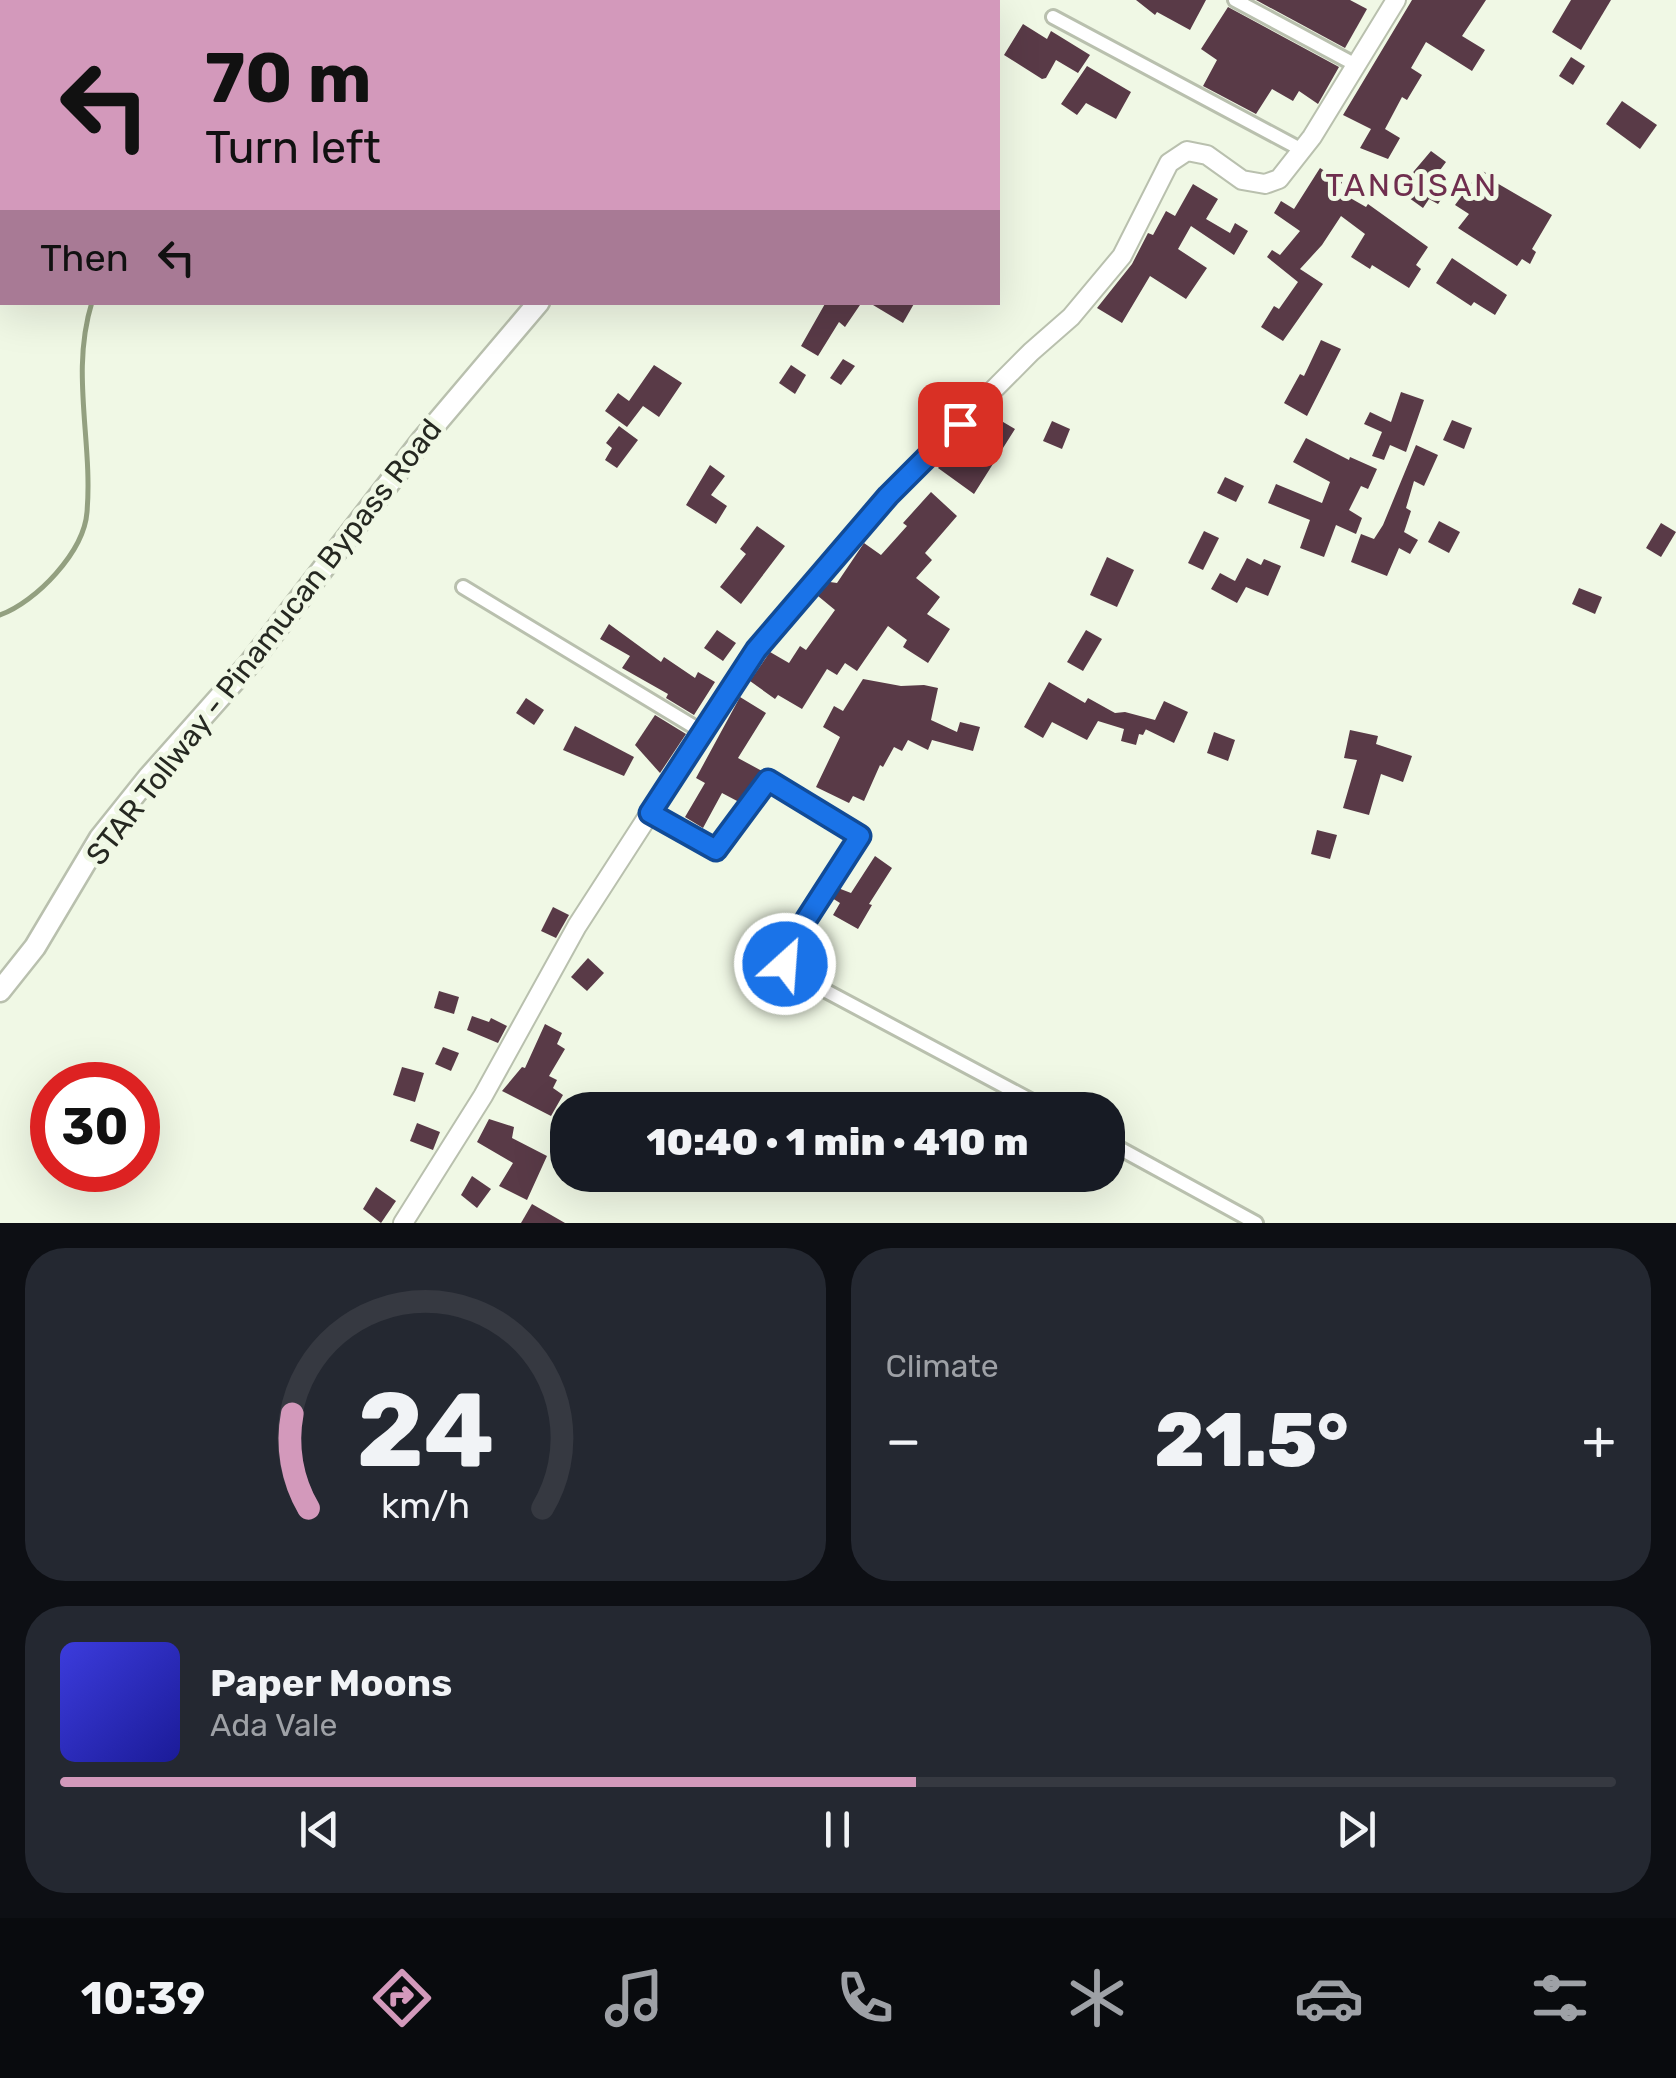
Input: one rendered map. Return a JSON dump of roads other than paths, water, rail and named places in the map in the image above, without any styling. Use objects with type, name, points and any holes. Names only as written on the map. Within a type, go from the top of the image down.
[{"type":"main road","name":"STAR Tollway - Pinamucan Bypass Road","points":[[0,991],[43,934],[100,838],[251,662],[423,439],[536,305]]},
{"type":"street","points":[[1235,0],[1354,64]]},
{"type":"street","points":[[403,1223],[482,1096],[577,926],[756,650],[888,496],[1031,352],[1071,318],[1122,256],[1169,163],[1187,151],[1207,155],[1242,180],[1265,184],[1279,178],[1302,150],[1396,0]]},
{"type":"street","points":[[1054,17],[1302,150]]},
{"type":"street","points":[[464,588],[701,731]]},
{"type":"street","points":[[650,813],[716,850],[768,780],[860,836],[784,954],[785,964],[796,975],[1015,1092]]},
{"type":"street","points":[[1125,1151],[1256,1223]]},
{"type":"waterway","points":[[0,615],[28,599],[56,574],[84,527],[88,486],[82,381],[91,305]]},
{"type":"district","name":"TANGISAN","points":[[1412,185]]}]
